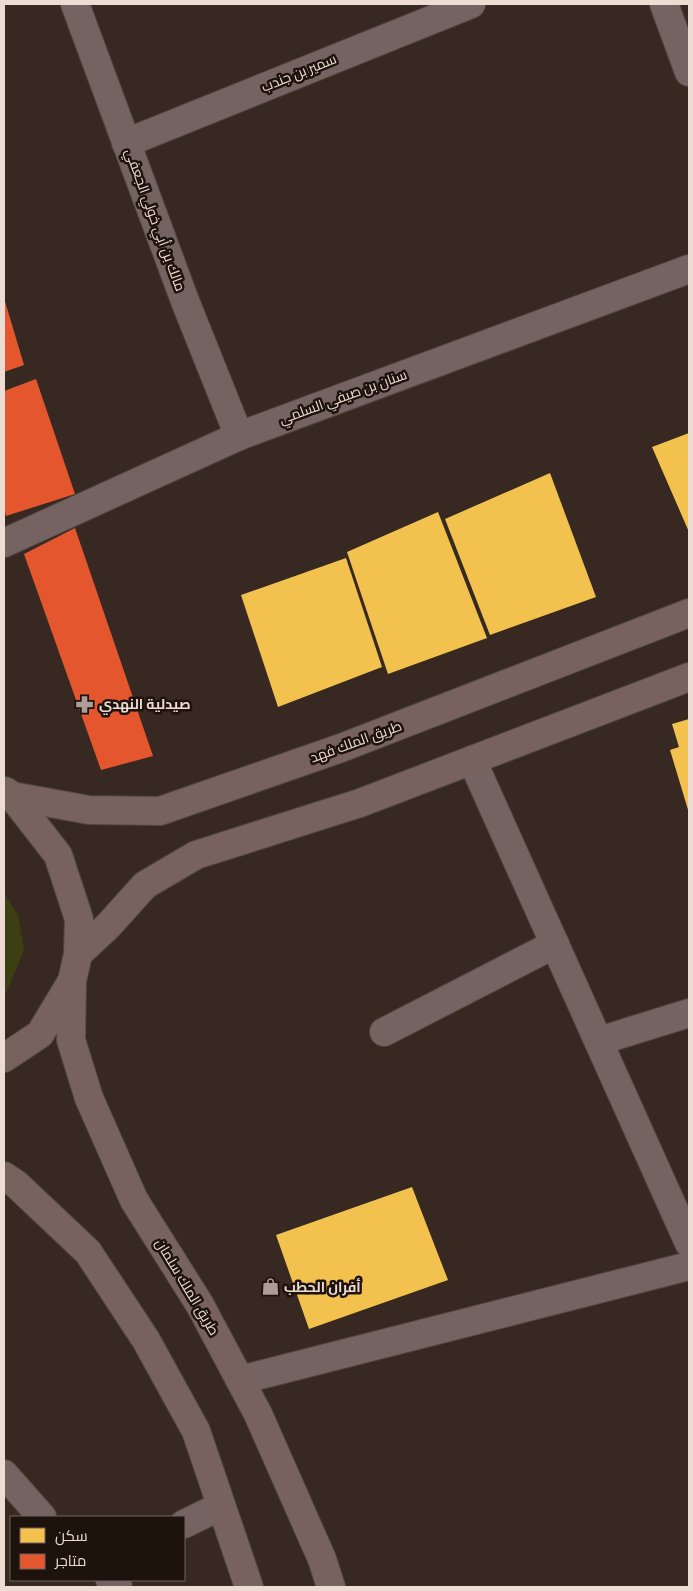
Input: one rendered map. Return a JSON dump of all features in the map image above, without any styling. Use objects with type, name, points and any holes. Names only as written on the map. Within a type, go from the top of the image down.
[{"type":"main road","name":"طريق الملك فهد","points":[[8,793],[89,810],[160,811],[341,748],[689,613]]},
{"type":"main road","points":[[78,954],[108,926],[145,885],[196,855],[360,803],[689,677]]},
{"type":"main road","points":[[4,1058],[40,1034],[72,981],[78,954],[79,918],[58,855],[8,793]]},
{"type":"main road","name":"طريق الملك سلمان","points":[[72,981],[71,1040],[89,1098],[134,1200],[200,1305],[258,1414],[318,1550],[331,1587]]},
{"type":"main road","points":[[4,1176],[16,1184],[88,1252],[146,1340],[196,1431],[249,1587]]},
{"type":"street","name":"مالك بن أبي خولي الجعفي","points":[[75,4],[238,436]]},
{"type":"street","name":"سمير بن جندب","points":[[126,143],[471,4]]},
{"type":"street","points":[[664,4],[689,72]]},
{"type":"street","name":"سنان بن صيفي السلمي","points":[[4,543],[238,436],[689,269]]},
{"type":"street","points":[[472,760],[689,1243]]},
{"type":"street","points":[[384,1032],[555,944]]},
{"type":"street","points":[[599,1041],[689,1013]]},
{"type":"street","points":[[240,1380],[689,1266]]},
{"type":"street","points":[[4,1474],[41,1516]]},
{"type":"street","points":[[185,1524],[222,1506]]},
{"type":"green space","points":[[4,893],[18,915],[24,950],[4,994]]},
{"type":"building: سكن","points":[[689,433],[689,532],[652,447]]},
{"type":"building: سكن","points":[[550,473],[596,597],[490,635],[445,519]]},
{"type":"building: سكن","points":[[438,512],[487,638],[388,674],[347,552]]},
{"type":"building: سكن","points":[[346,558],[382,667],[278,707],[241,595]]},
{"type":"building: سكن","points":[[689,719],[689,813],[670,750],[679,747],[672,724]]},
{"type":"building: سكن","points":[[412,1187],[448,1280],[309,1329],[276,1235]]},
{"type":"building: متاجر","points":[[4,298],[24,365],[4,372]]},
{"type":"building: متاجر","points":[[36,379],[75,494],[6,516],[4,509],[4,391]]},
{"type":"building: متاجر","points":[[75,528],[153,756],[101,770],[24,554]]},
{"type":"place","name":"صيدلية النهدي","points":[[85,704]]},
{"type":"place","name":"أفران الحطب","points":[[270,1287]]}]
